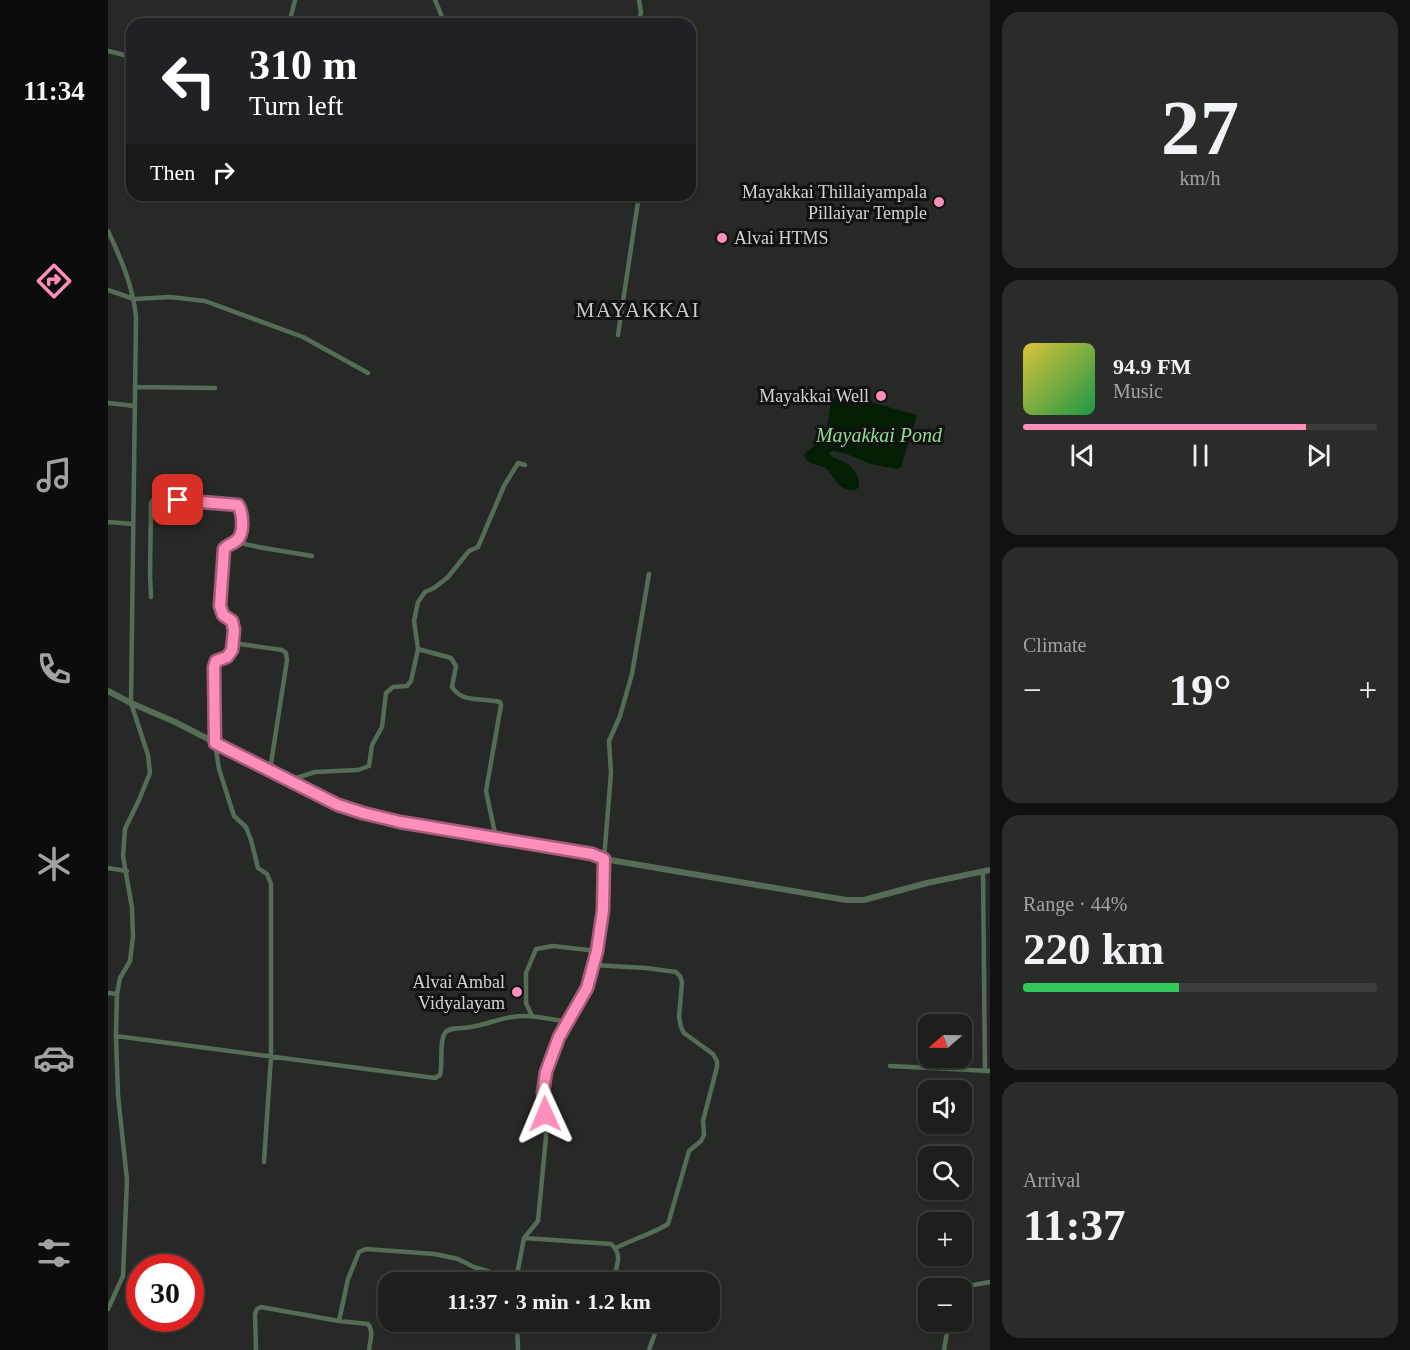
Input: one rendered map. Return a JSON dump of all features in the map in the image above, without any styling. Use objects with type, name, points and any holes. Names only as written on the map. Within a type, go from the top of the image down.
[{"type":"street","points":[[290,18],[295,0]]},
{"type":"street","points":[[435,0],[442,18]]},
{"type":"street","points":[[639,0],[639,18]]},
{"type":"street","points":[[108,51],[126,56]]},
{"type":"street","points":[[618,334],[638,201]]},
{"type":"street","points":[[108,231],[126,271],[134,299],[136,317],[131,703],[148,755],[150,773],[125,829],[123,856],[132,908],[134,937],[130,961],[120,978],[117,994],[118,1095],[126,1190],[123,1276],[108,1309]]},
{"type":"street","points":[[108,290],[134,299],[170,297],[205,301],[303,337],[368,373]]},
{"type":"street","points":[[135,387],[215,388]]},
{"type":"street","points":[[108,403],[135,406]]},
{"type":"street","points":[[290,780],[315,772],[357,770],[369,766],[372,746],[381,727],[386,693],[393,687],[407,686],[411,681],[418,650],[414,621],[418,602],[425,592],[448,577],[469,550],[478,547],[504,486],[518,463],[525,465]]},
{"type":"street","points":[[152,597],[150,524],[153,500],[158,498],[238,505],[241,510],[242,529],[236,542]]},
{"type":"street","points":[[108,522],[133,524]]},
{"type":"street","points":[[264,1162],[271,1057],[271,884],[267,874],[258,868],[246,827],[234,816],[219,769],[215,743],[214,667],[216,661],[227,657],[232,650],[233,643],[232,621],[223,615],[220,606],[226,546],[236,542],[312,556]]},
{"type":"street","points":[[518,1272],[525,1238],[538,1221],[546,1137],[543,1092],[546,1072],[559,1037],[587,988],[597,951],[603,910],[604,859],[611,772],[609,741],[620,716],[632,674],[649,574]]},
{"type":"street","points":[[233,643],[282,650],[286,653],[287,660],[270,770]]},
{"type":"street","points":[[418,650],[451,658],[456,666],[452,687],[456,694],[464,698],[500,702],[486,791],[496,838]]},
{"type":"street","points":[[108,691],[175,722],[338,805],[400,822],[846,900],[864,900],[927,883],[987,871],[988,1071],[890,1066]]},
{"type":"street","points":[[108,868],[126,871]]},
{"type":"street","points":[[532,1016],[526,1003],[525,973],[536,949],[553,946],[597,951]]},
{"type":"street","points":[[593,965],[676,972],[682,982],[679,1017],[681,1027],[684,1033],[713,1054],[717,1067],[703,1121],[704,1135],[690,1151],[668,1224],[616,1248]]},
{"type":"street","points":[[108,993],[117,994]]},
{"type":"street","points":[[116,1036],[435,1078],[440,1075],[442,1067],[444,1034],[450,1029],[471,1028],[513,1017],[532,1016],[568,1022]]},
{"type":"street","points":[[525,1238],[611,1244],[616,1248],[619,1258],[615,1272]]},
{"type":"street","points":[[339,1321],[348,1279],[359,1252],[366,1249],[435,1254],[459,1259],[489,1272]]},
{"type":"street","points":[[972,1285],[990,1282]]},
{"type":"street","points":[[256,1350],[255,1314],[261,1307],[368,1324],[372,1333],[369,1350]]},
{"type":"street","points":[[517,1332],[518,1350]]},
{"type":"street","points":[[649,1350],[655,1332]]},
{"type":"street","points":[[944,1350],[947,1332]]},
{"type":"water","name":"Mayakkai Pond","points":[[837,393],[917,415],[901,467],[897,469],[871,464],[844,453],[832,451],[829,453],[832,457],[848,464],[854,471],[859,485],[854,490],[839,485],[829,471],[810,463],[804,456],[825,438],[831,402]]},
{"type":"place","name":"Mayakkai Thillaiyampala Pillaiyar Temple","points":[[939,202]]},
{"type":"place","name":"Alvai HTMS","points":[[722,238]]},
{"type":"place","name":"Mayakkai Well","points":[[881,396]]},
{"type":"place","name":"Alvai Ambal Vidyalayam","points":[[517,992]]},
{"type":"district","name":"MAYAKKAI","points":[[638,310]]},
{"type":"route","points":[[178,500],[238,505],[241,510],[242,529],[238,539],[224,549],[220,606],[223,615],[232,621],[234,630],[232,650],[227,657],[216,661],[214,667],[215,743],[338,805],[363,813],[400,822],[592,854],[604,859],[603,910],[597,951],[587,988],[559,1037],[546,1072],[543,1092],[545,1114]]}]
